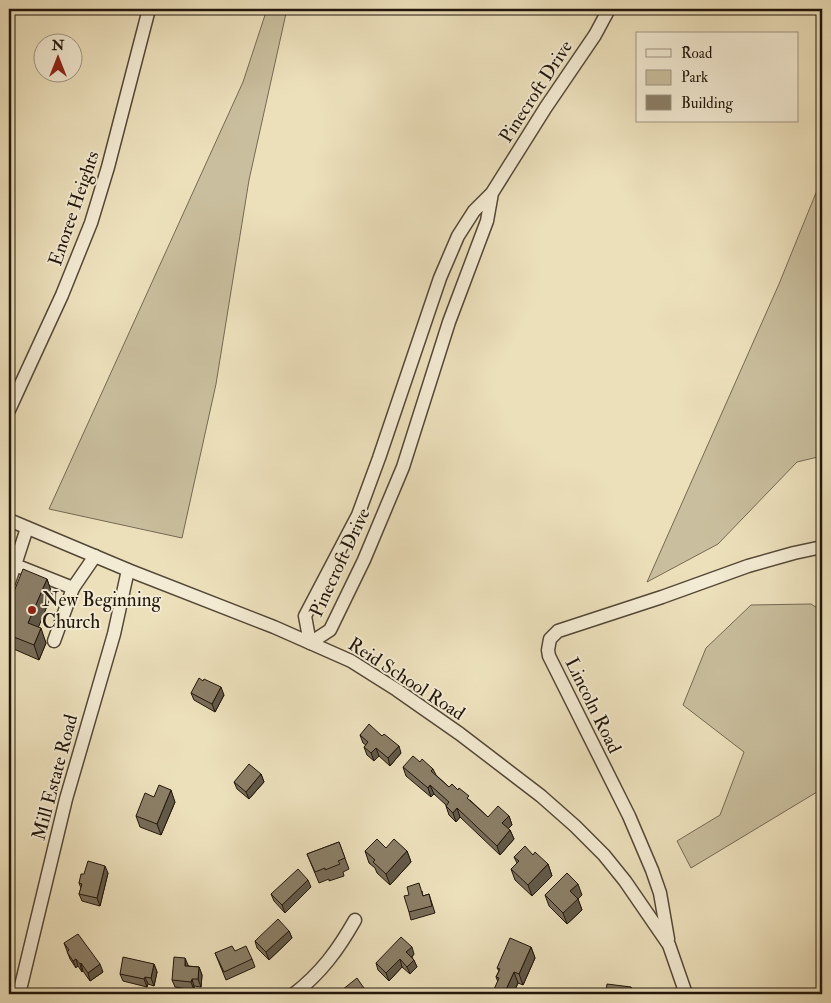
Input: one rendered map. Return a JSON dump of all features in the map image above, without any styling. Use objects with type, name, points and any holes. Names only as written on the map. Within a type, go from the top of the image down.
[{"type":"street","name":"Enoree Heights","points":[[9,410],[62,295],[91,223],[108,166],[148,9]]},
{"type":"street","name":"Pinecroft Drive","points":[[492,193],[487,221],[449,322],[403,466],[364,560],[330,630],[310,643],[305,616],[358,515],[419,338],[458,236],[474,211],[492,193],[546,107],[595,35],[609,9]]},
{"type":"street","name":"Reid School Road","points":[[9,520],[351,661],[397,690],[460,734],[541,796],[604,855],[625,880],[669,945],[686,994]]},
{"type":"street","points":[[9,582],[27,528]]},
{"type":"street","name":"Lincoln Road","points":[[669,945],[660,893],[652,870],[629,816],[549,656],[550,639],[558,631],[584,621],[662,597],[748,566],[822,547]]},
{"type":"street","points":[[54,641],[73,588],[95,556]]},
{"type":"street","points":[[15,565],[73,588]]},
{"type":"street","name":"Mill Estate Road","points":[[23,993],[66,799],[114,634],[128,570]]},
{"type":"street","points":[[294,994],[319,972],[338,950],[355,920]]},
{"type":"green space","points":[[267,9],[287,9],[249,180],[216,384],[182,538],[49,509],[243,82]]},
{"type":"green space","points":[[822,178],[822,456],[797,462],[718,544],[647,582],[779,284]]},
{"type":"green space","points":[[811,604],[822,611],[822,789],[691,868],[677,841],[720,815],[744,752],[683,705],[706,648],[751,605]]},
{"type":"building","points":[[23,569],[47,579],[28,623],[41,628],[34,645],[9,635],[9,604]]},
{"type":"building","points":[[199,678],[221,687],[212,704],[191,693]]},
{"type":"building","points":[[369,724],[382,736],[384,734],[399,746],[388,758],[376,748],[371,753],[364,747],[368,742],[360,735]]},
{"type":"building","points":[[413,756],[420,762],[422,759],[433,769],[431,771],[449,787],[452,784],[469,796],[467,798],[488,817],[498,806],[509,816],[502,823],[510,830],[497,846],[457,808],[453,813],[446,806],[449,802],[430,785],[428,788],[403,767]]},
{"type":"building","points":[[249,764],[261,774],[246,792],[234,782]]},
{"type":"building","points":[[159,785],[171,790],[157,824],[136,816],[145,793],[154,797]]},
{"type":"building","points":[[377,839],[386,848],[394,839],[407,851],[386,874],[373,862],[375,860],[365,851]]},
{"type":"building","points":[[339,842],[345,858],[338,861],[340,864],[315,872],[307,854]]},
{"type":"building","points":[[525,846],[533,855],[535,852],[548,864],[528,885],[511,869],[519,861],[514,857]]},
{"type":"building","points":[[88,861],[105,866],[97,898],[79,894],[82,884],[79,883],[81,874],[84,874]]},
{"type":"building","points":[[298,869],[308,880],[282,905],[271,894]]},
{"type":"building","points":[[567,873],[578,884],[570,891],[578,899],[563,913],[545,895]]},
{"type":"building","points":[[419,883],[423,896],[429,894],[432,906],[409,912],[404,896],[409,895],[407,887]]},
{"type":"building","points":[[278,919],[289,931],[266,952],[255,941]]},
{"type":"building","points":[[78,934],[100,964],[88,973],[76,959],[73,961],[64,943]]},
{"type":"building","points":[[401,937],[412,947],[406,952],[414,960],[407,967],[400,959],[386,973],[376,963]]},
{"type":"building","points":[[510,938],[531,947],[519,974],[514,972],[504,994],[492,994],[499,978],[496,977],[500,969],[497,968]]},
{"type":"building","points":[[232,946],[235,951],[246,946],[252,959],[224,972],[215,953]]},
{"type":"building","points":[[123,957],[154,964],[151,978],[145,977],[144,979],[120,974]]},
{"type":"building","points":[[174,957],[185,958],[185,966],[199,967],[198,979],[192,979],[191,982],[172,980]]},
{"type":"building","points":[[357,978],[366,991],[361,994],[345,994],[342,990]]},
{"type":"building","points":[[607,984],[631,987],[630,994],[603,994],[603,991],[606,991]]},
{"type":"place","name":"New Beginning Church","points":[[32,610]]}]
